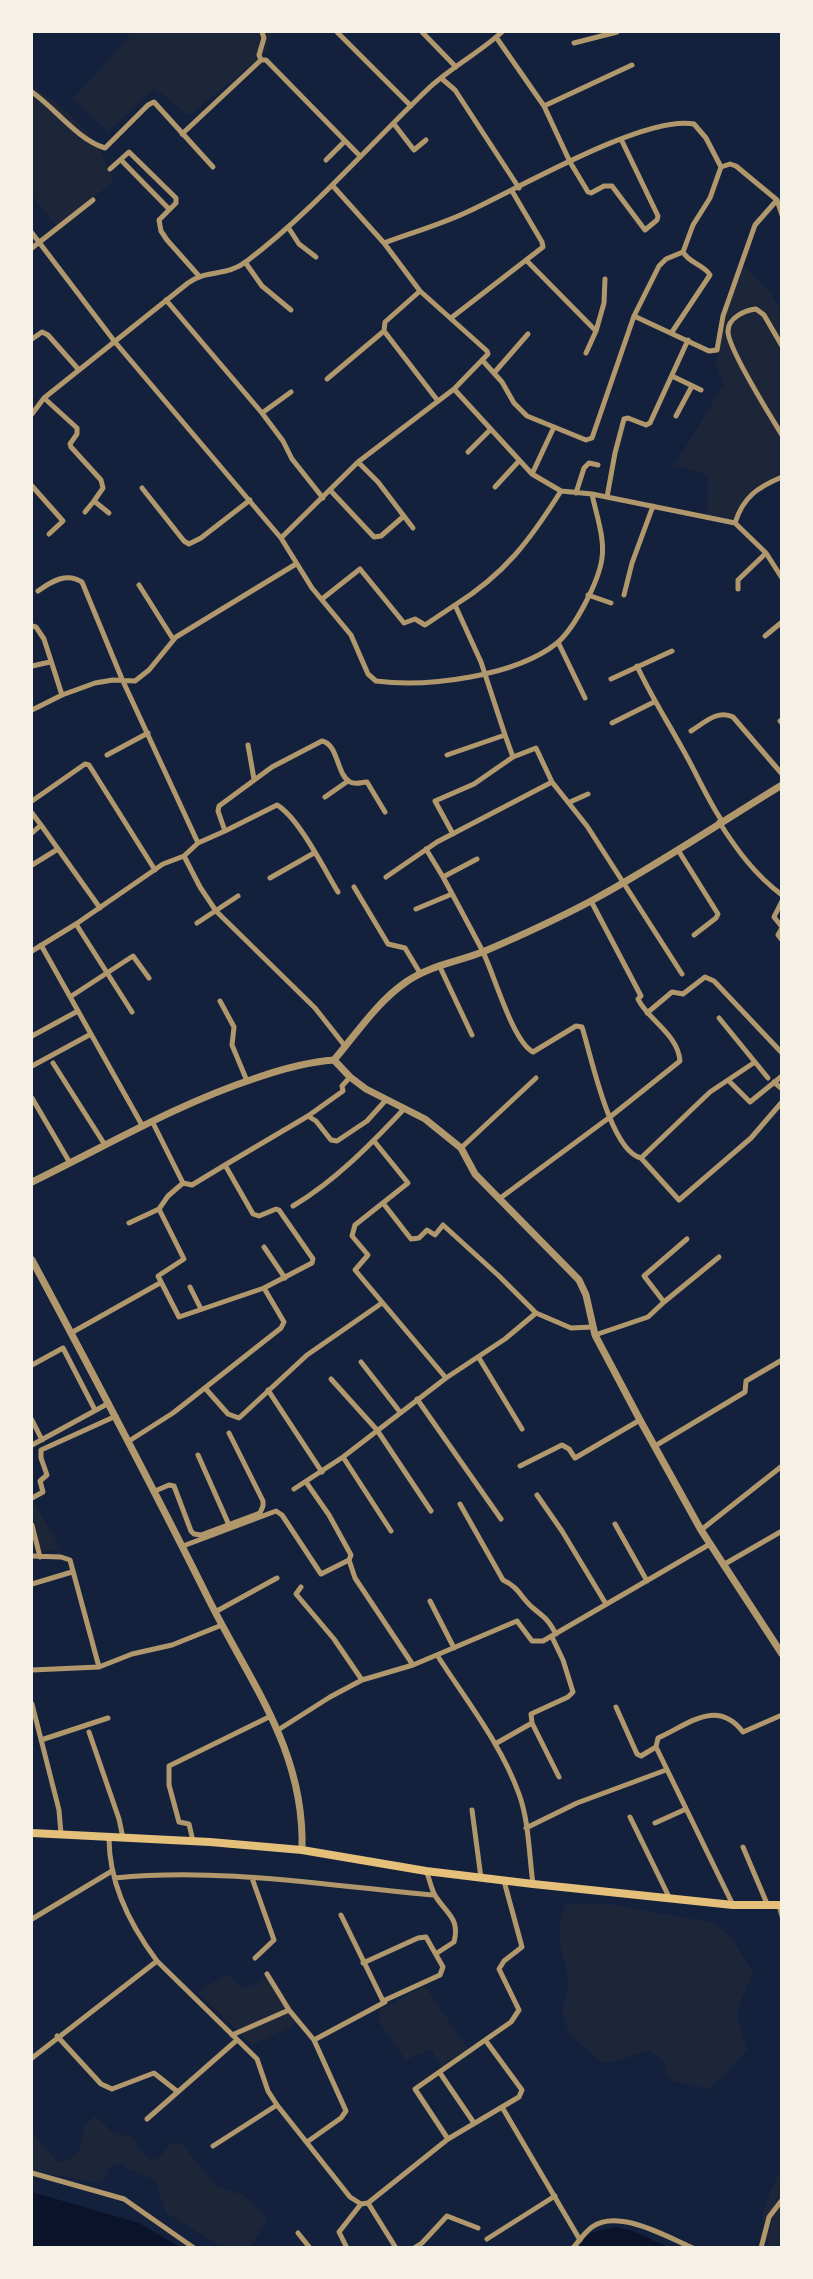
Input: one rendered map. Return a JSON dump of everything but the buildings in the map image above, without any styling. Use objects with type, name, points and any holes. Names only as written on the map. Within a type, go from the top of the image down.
[{"type":"main road","points":[[32,1833],[193,1841],[302,1850],[427,1873],[481,1878],[505,1885],[533,1884],[733,1906],[780,1905]]},
{"type":"street","points":[[261,32],[264,38],[259,55],[261,60]]},
{"type":"street","points":[[337,32],[411,106]]},
{"type":"street","points":[[422,32],[456,67]]},
{"type":"street","points":[[32,414],[44,398],[199,276],[234,270],[245,262],[288,227],[441,78],[502,32]]},
{"type":"street","points":[[574,43],[617,32]]},
{"type":"street","points":[[496,37],[544,106],[588,193],[607,185],[611,186],[645,230],[658,216],[621,139]]},
{"type":"street","points":[[182,134],[261,60]]},
{"type":"street","points":[[261,60],[269,62],[360,156]]},
{"type":"street","points":[[544,106],[632,65]]},
{"type":"street","points":[[441,78],[455,90],[519,188]]},
{"type":"street","points":[[32,92],[86,138],[104,148],[154,102],[214,167]]},
{"type":"street","points":[[384,243],[461,215],[621,139],[659,127],[691,123],[706,138],[722,167]]},
{"type":"street","points":[[394,124],[414,150],[426,140]]},
{"type":"street","points":[[326,160],[345,141]]},
{"type":"street","points":[[110,169],[129,152],[176,198],[176,203],[159,220],[161,232],[199,276]]},
{"type":"street","points":[[121,160],[169,209]]},
{"type":"street","points":[[483,361],[520,411],[586,440],[593,437],[634,316],[655,270],[666,259],[683,252],[722,167],[730,164],[736,166],[777,200],[782,215]]},
{"type":"street","points":[[281,538],[358,462],[454,389],[488,354],[420,291],[384,243],[332,185]]},
{"type":"street","points":[[451,318],[540,250],[543,243],[512,191]]},
{"type":"street","points":[[32,248],[93,200]]},
{"type":"street","points":[[634,316],[709,351],[717,350],[723,316],[755,225],[777,200]]},
{"type":"street","points":[[288,227],[299,244],[316,257]]},
{"type":"street","points":[[32,233],[115,342],[281,538],[312,589],[351,635],[368,674],[376,681],[471,678],[523,661],[558,642],[576,620],[600,567],[603,551],[592,494]]},
{"type":"street","points":[[673,332],[710,275],[683,252]]},
{"type":"street","points":[[526,260],[596,331]]},
{"type":"street","points":[[245,262],[262,286],[291,310]]},
{"type":"street","points":[[586,353],[604,303],[605,279]]},
{"type":"street","points":[[327,379],[384,331],[385,322],[420,291]]},
{"type":"street","points":[[166,300],[262,413],[283,441],[292,459],[323,498]]},
{"type":"street","points":[[782,346],[764,315],[756,309],[747,310],[728,327],[729,339],[738,358],[782,435]]},
{"type":"street","points":[[384,331],[438,401]]},
{"type":"street","points":[[32,339],[41,332],[48,335],[79,370]]},
{"type":"street","points":[[494,373],[528,334]]},
{"type":"street","points":[[607,497],[624,419],[627,417],[646,425],[650,423],[688,340]]},
{"type":"street","points":[[672,376],[701,390]]},
{"type":"street","points":[[676,416],[692,386]]},
{"type":"street","points":[[454,389],[518,462],[532,474],[561,491],[592,494],[735,523],[766,553],[782,578]]},
{"type":"street","points":[[262,413],[291,392]]},
{"type":"street","points":[[44,398],[77,428],[71,447],[101,481],[103,488],[85,512]]},
{"type":"street","points":[[532,474],[556,428]]},
{"type":"street","points":[[468,452],[490,430]]},
{"type":"street","points":[[358,462],[378,482],[413,528]]},
{"type":"street","points":[[495,487],[518,462]]},
{"type":"street","points":[[576,493],[585,466],[589,463],[598,465]]},
{"type":"street","points":[[735,523],[751,492],[782,477]]},
{"type":"street","points":[[32,486],[64,521],[49,534]]},
{"type":"street","points":[[142,488],[189,544],[201,538],[250,500]]},
{"type":"street","points":[[330,491],[374,537],[381,536],[404,516]]},
{"type":"street","points":[[322,599],[360,569],[404,623],[415,619],[425,625],[492,577],[522,549],[561,491]]},
{"type":"street","points":[[94,501],[108,513]]},
{"type":"street","points":[[624,595],[632,563],[653,506]]},
{"type":"street","points":[[738,589],[738,580],[766,553]]},
{"type":"street","points":[[32,710],[95,683],[122,679],[135,681],[173,639],[296,564]]},
{"type":"street","points":[[38,591],[57,579],[73,578],[81,581],[122,679],[198,843]]},
{"type":"street","points":[[139,585],[173,639]]},
{"type":"street","points":[[587,595],[611,603]]},
{"type":"street","points":[[454,605],[486,674],[513,757]]},
{"type":"street","points":[[765,636],[782,622]]},
{"type":"street","points":[[32,626],[36,627],[44,639],[62,695]]},
{"type":"street","points":[[558,642],[585,698]]},
{"type":"street","points":[[611,679],[673,651]]},
{"type":"street","points":[[32,666],[50,662]]},
{"type":"street","points":[[637,666],[654,702],[681,745],[705,794],[740,854],[763,881],[782,895]]},
{"type":"street","points":[[612,723],[654,702]]},
{"type":"street","points":[[691,731],[715,716],[727,714],[733,717],[782,774]]},
{"type":"street","points":[[107,755],[148,733]]},
{"type":"street","points":[[447,755],[505,735]]},
{"type":"street","points":[[225,831],[218,808],[254,779],[312,745],[325,741],[348,781],[356,784],[367,782],[385,812]]},
{"type":"street","points":[[248,745],[254,779]]},
{"type":"street","points":[[453,834],[435,801],[474,784],[513,757],[536,748],[552,782],[570,802],[682,974]]},
{"type":"street","points":[[32,802],[85,764],[89,765],[155,870]]},
{"type":"street","points":[[325,797],[348,781]]},
{"type":"street","points":[[386,877],[426,849],[552,782]]},
{"type":"street","points":[[32,1182],[142,1125],[247,1081],[293,1066],[334,1060],[382,1003],[421,973],[483,952],[591,901],[782,785]]},
{"type":"street","points":[[570,802],[588,794]]},
{"type":"street","points":[[32,951],[155,870],[184,856],[198,843],[277,805],[289,816],[338,892]]},
{"type":"street","points":[[32,813],[100,908]]},
{"type":"street","points":[[32,833],[41,825]]},
{"type":"street","points":[[32,865],[58,849]]},
{"type":"street","points":[[426,849],[483,952],[513,1025],[530,1052],[576,1026],[582,1027],[600,1093],[630,1154],[641,1158],[679,1200],[751,1138],[782,1102]]},
{"type":"street","points":[[678,850],[718,914],[694,935]]},
{"type":"street","points":[[270,878],[314,853]]},
{"type":"street","points":[[184,856],[216,911],[315,1008],[345,1046]]},
{"type":"street","points":[[443,877],[477,859]]},
{"type":"street","points":[[354,887],[388,944],[405,948],[421,973]]},
{"type":"street","points":[[416,909],[452,894]]},
{"type":"street","points":[[197,923],[238,896]]},
{"type":"street","points":[[499,1199],[680,1061],[676,1046],[638,999],[641,996],[591,901]]},
{"type":"street","points":[[782,901],[774,917],[782,928],[778,935],[782,940]]},
{"type":"street","points":[[76,924],[132,1012]]},
{"type":"street","points":[[41,945],[142,1125]]},
{"type":"street","points":[[70,997],[134,956],[149,978]]},
{"type":"street","points":[[439,965],[472,1035]]},
{"type":"street","points":[[647,1013],[672,992],[683,994],[705,976],[714,981],[782,1053]]},
{"type":"street","points":[[220,1001],[234,1027],[232,1045],[247,1081]]},
{"type":"street","points":[[32,1036],[78,1011]]},
{"type":"street","points":[[719,1018],[755,1062],[782,1089]]},
{"type":"street","points":[[32,1066],[91,1034]]},
{"type":"street","points":[[334,1060],[350,1077],[385,1101],[425,1119],[461,1148],[475,1174],[579,1280],[590,1310],[595,1335],[640,1420],[701,1530],[782,1654]]},
{"type":"street","points":[[641,1158],[709,1091],[729,1081],[755,1062]]},
{"type":"street","points":[[53,1063],[105,1145]]},
{"type":"street","points":[[729,1081],[750,1102],[771,1080],[782,1076]]},
{"type":"street","points":[[183,1183],[192,1185],[309,1116],[343,1091],[342,1086],[350,1077]]},
{"type":"street","points":[[461,1148],[536,1078]]},
{"type":"street","points":[[32,1098],[70,1163]]},
{"type":"street","points":[[309,1116],[331,1140],[337,1141],[367,1121],[385,1101]]},
{"type":"street","points":[[293,1206],[325,1184],[374,1141],[404,1109]]},
{"type":"street","points":[[152,1121],[183,1183]]},
{"type":"street","points":[[374,1141],[408,1182],[355,1225],[352,1236],[368,1253],[355,1268],[357,1274],[446,1378]]},
{"type":"street","points":[[159,1209],[184,1259],[159,1275],[160,1283],[178,1316],[264,1288],[308,1267],[313,1259],[279,1210],[259,1216],[253,1214],[225,1165]]},
{"type":"street","points":[[129,1223],[159,1209],[168,1196],[183,1183]]},
{"type":"street","points":[[383,1203],[411,1239],[419,1238],[427,1230],[435,1236],[443,1225],[536,1313],[571,1328],[592,1326]]},
{"type":"street","points":[[664,1301],[644,1276],[687,1239]]},
{"type":"street","points":[[264,1247],[285,1278]]},
{"type":"street","points":[[595,1335],[648,1317],[719,1257]]},
{"type":"street","points":[[32,1260],[278,1730],[296,1778],[303,1824],[302,1850]]},
{"type":"street","points":[[71,1333],[160,1283]]},
{"type":"street","points":[[190,1287],[201,1308]]},
{"type":"street","points":[[129,1441],[173,1413],[283,1325],[264,1288]]},
{"type":"street","points":[[205,1388],[228,1414],[237,1418],[307,1355],[382,1303]]},
{"type":"street","points":[[294,1489],[344,1457],[417,1399],[479,1358],[536,1313]]},
{"type":"street","points":[[32,1365],[63,1348],[95,1410]]},
{"type":"street","points":[[479,1358],[522,1429]]},
{"type":"street","points":[[655,1446],[745,1392],[746,1381],[782,1360]]},
{"type":"street","points":[[360,1362],[400,1412]]},
{"type":"street","points":[[331,1379],[377,1430],[431,1511]]},
{"type":"street","points":[[268,1390],[322,1472]]},
{"type":"street","points":[[417,1399],[501,1519]]},
{"type":"street","points":[[32,1445],[109,1403]]},
{"type":"street","points":[[32,1498],[43,1492],[40,1481],[47,1475],[41,1450],[116,1416]]},
{"type":"street","points":[[32,1420],[42,1440]]},
{"type":"street","points":[[520,1466],[562,1446],[569,1449],[575,1458],[640,1420]]},
{"type":"street","points":[[155,1491],[169,1485],[174,1486],[191,1531],[195,1535],[260,1513],[263,1506],[229,1433]]},
{"type":"street","points":[[198,1455],[229,1525]]},
{"type":"street","points":[[344,1457],[391,1531]]},
{"type":"street","points":[[701,1530],[782,1466]]},
{"type":"street","points":[[306,1482],[329,1515],[351,1555],[349,1560],[355,1578],[413,1665]]},
{"type":"street","points":[[537,1495],[606,1604]]},
{"type":"street","points":[[460,1504],[503,1580],[516,1586],[531,1607],[547,1617],[554,1636],[573,1692],[568,1697],[531,1714],[532,1723],[559,1777]]},
{"type":"street","points":[[182,1549],[276,1511],[282,1515],[321,1574],[349,1560]]},
{"type":"street","points":[[615,1524],[647,1581]]},
{"type":"street","points":[[32,1525],[40,1556]]},
{"type":"street","points":[[723,1565],[782,1531]]},
{"type":"street","points":[[278,1730],[362,1680],[437,1656],[517,1620],[532,1641],[543,1641],[710,1544]]},
{"type":"street","points":[[32,1556],[69,1559],[99,1667]]},
{"type":"street","points":[[32,1584],[72,1572]]},
{"type":"street","points":[[215,1612],[277,1578]]},
{"type":"street","points":[[301,1587],[296,1594],[334,1639],[362,1680]]},
{"type":"street","points":[[429,1601],[453,1648]]},
{"type":"street","points":[[32,1670],[99,1667],[222,1625]]},
{"type":"street","points":[[437,1656],[495,1744],[519,1794],[533,1884]]},
{"type":"street","points":[[32,1704],[59,1810],[61,1834]]},
{"type":"street","points":[[616,1707],[637,1754],[641,1756],[656,1747]]},
{"type":"street","points":[[733,1906],[666,1770],[656,1747],[658,1738],[713,1713],[725,1715],[743,1732],[782,1715]]},
{"type":"street","points":[[193,1841],[189,1824],[178,1822],[169,1785],[169,1766],[271,1716]]},
{"type":"street","points":[[41,1740],[108,1718]]},
{"type":"street","points":[[495,1744],[532,1723]]},
{"type":"street","points":[[89,1732],[123,1838]]},
{"type":"street","points":[[526,1828],[577,1803],[666,1770]]},
{"type":"street","points":[[472,1810],[481,1878]]},
{"type":"street","points":[[655,1823],[686,1810]]},
{"type":"street","points":[[630,1817],[670,1899]]},
{"type":"street","points":[[109,1838],[112,1870],[119,1897],[143,1943],[157,1961],[257,2059],[268,2091],[277,2105],[350,2197],[365,2204],[396,2248]]},
{"type":"street","points":[[743,1847],[768,1906]]},
{"type":"street","points":[[32,1919],[112,1870]]},
{"type":"street","points":[[427,1873],[433,1893],[453,1919],[457,1930],[454,1942],[437,1953]]},
{"type":"street","points":[[115,1878],[155,1874],[252,1878],[433,1893]]},
{"type":"street","points":[[252,1878],[274,1940],[254,1958]]},
{"type":"street","points":[[448,2139],[415,2090],[416,2086],[440,2073],[511,2022],[519,2010],[499,1969],[504,1961],[522,1947],[505,1885]]},
{"type":"street","points":[[780,1905],[782,1916]]},
{"type":"street","points":[[341,1915],[385,2002]]},
{"type":"street","points":[[314,2040],[440,1975],[443,1967],[426,1937],[418,1938],[363,1963]]},
{"type":"street","points":[[32,2058],[157,1961]]},
{"type":"street","points":[[267,1973],[289,2010],[314,2040],[346,2111],[341,2118],[307,2142]]},
{"type":"street","points":[[232,2035],[289,2010]]},
{"type":"street","points":[[57,2036],[101,2084],[112,2089],[154,2073],[178,2092]]},
{"type":"street","points":[[147,2119],[237,2040]]},
{"type":"street","points":[[346,2248],[340,2232],[365,2204],[448,2139],[519,2097],[522,2090],[486,2041]]},
{"type":"street","points":[[440,2073],[474,2123]]},
{"type":"street","points":[[213,2146],[277,2105]]},
{"type":"street","points":[[502,2107],[580,2240]]},
{"type":"street","points":[[32,2173],[124,2199],[194,2248]]},
{"type":"street","points":[[487,2239],[555,2196]]},
{"type":"street","points":[[761,2248],[769,2217],[782,2200]]},
{"type":"street","points":[[414,2248],[447,2216],[478,2228]]},
{"type":"street","points":[[573,2248],[593,2226],[613,2219],[627,2221],[693,2248]]},
{"type":"street","points":[[298,2233],[310,2248]]},
{"type":"shaded area","points":[[124,32],[271,33],[270,49],[189,116],[154,88],[108,132],[73,99],[129,37]]},
{"type":"shaded area","points":[[32,86],[59,105],[91,136],[113,181],[58,228],[32,195]]},
{"type":"shaded area","points":[[740,262],[767,288],[781,311],[781,474],[751,492],[741,503],[733,521],[707,518],[708,475],[674,465],[724,384],[715,362]]},
{"type":"shaded area","points":[[32,1498],[62,1551],[32,1550]]},
{"type":"shaded area","points":[[603,1903],[714,1923],[733,1939],[753,1973],[740,2002],[737,2017],[747,2050],[723,2077],[708,2089],[674,2081],[667,2075],[664,2062],[649,2050],[617,2061],[603,2062],[576,2041],[566,2026],[562,2011],[569,1980],[560,1944],[560,1925],[565,1904]]},
{"type":"shaded area","points":[[228,1975],[243,1989],[271,1975],[302,2021],[252,2045],[198,1993]]},
{"type":"shaded area","points":[[425,1986],[468,2049],[441,2067],[431,2049],[406,2060],[380,2023],[379,2010]]},
{"type":"shaded area","points":[[94,2117],[114,2132],[132,2136],[150,2160],[157,2159],[173,2142],[182,2144],[216,2186],[245,2196],[267,2219],[251,2247],[222,2247],[166,2213],[155,2180],[118,2164],[111,2165],[104,2180],[95,2183],[32,2170],[32,2133],[57,2161],[63,2163],[79,2152],[85,2125]]},
{"type":"shaded area","points":[[781,2169],[781,2247],[769,2247],[762,2216]]},
{"type":"shaded area","points":[[32,2192],[139,2223],[180,2247],[32,2247]]},
{"type":"shaded area","points":[[616,2227],[633,2231],[668,2247],[579,2248],[589,2234]]}]
